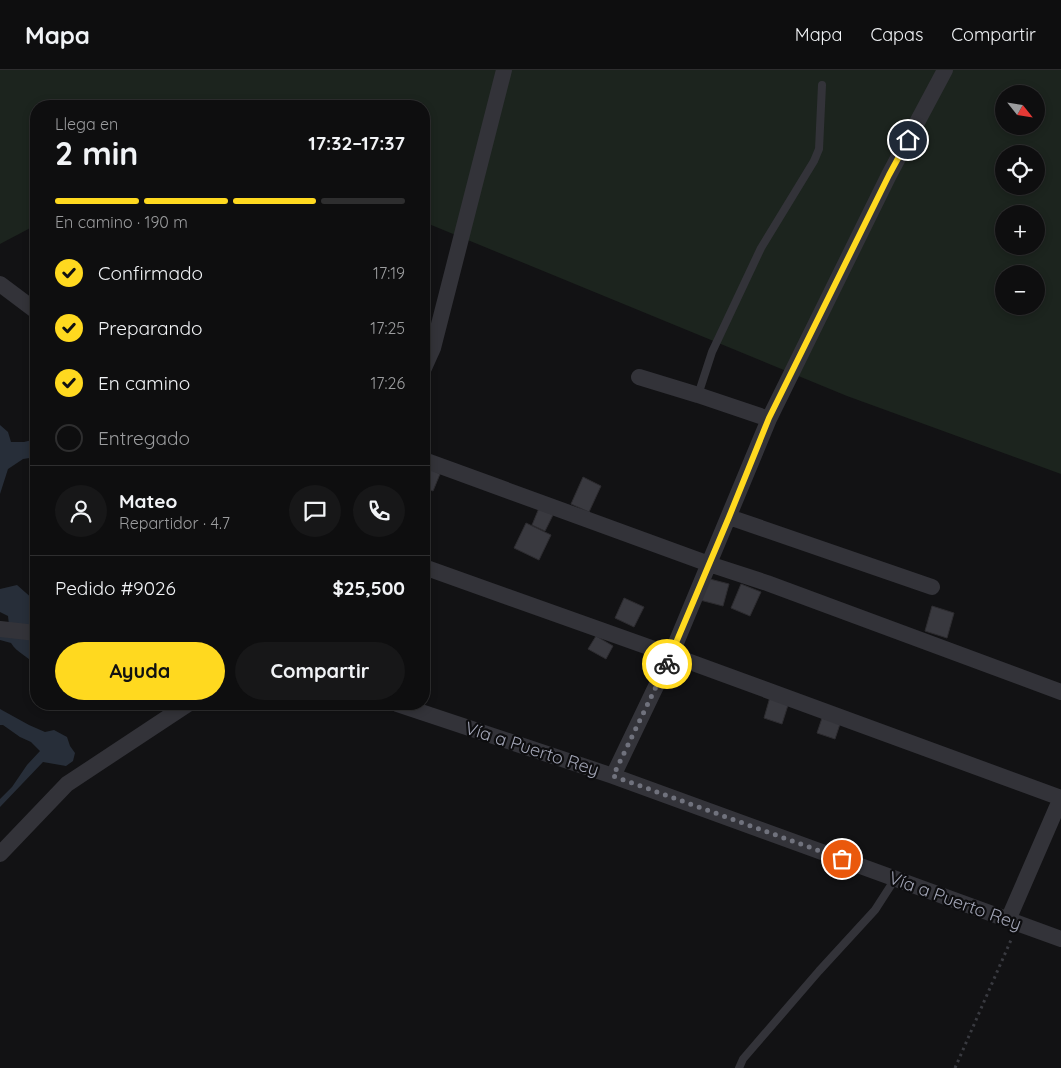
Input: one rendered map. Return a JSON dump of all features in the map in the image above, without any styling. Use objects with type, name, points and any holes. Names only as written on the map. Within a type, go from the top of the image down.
[{"type":"street","points":[[430,355],[504,70]]},
{"type":"street","points":[[613,776],[671,655],[769,418],[889,175],[945,70]]},
{"type":"street","points":[[0,284],[30,306]]},
{"type":"street","points":[[639,377],[769,418]]},
{"type":"street","points":[[430,462],[1061,692]]},
{"type":"street","points":[[729,517],[932,587]]},
{"type":"street","points":[[430,568],[1061,798],[1013,922]]},
{"type":"street","points":[[4,630],[30,632]]},
{"type":"street","points":[[0,854],[67,784],[178,710]]},
{"type":"street","name":"Vía a Puerto Rey","points":[[415,710],[613,776],[1061,939]]},
{"type":"lane","points":[[698,395],[712,352],[761,248],[814,161],[819,149],[822,85]]},
{"type":"lane","points":[[739,1068],[743,1059],[875,910],[894,879]]},
{"type":"path","points":[[955,1068],[1013,922]]},
{"type":"shaded area","points":[[0,70],[1061,70],[1061,474],[847,396],[430,224],[430,100],[30,100],[30,228],[0,244]]},
{"type":"water","points":[[0,425],[8,432],[11,442],[30,440],[30,458],[23,459],[8,469],[0,494]]},
{"type":"water","points":[[17,585],[30,596],[30,660],[11,643],[0,640],[0,634],[10,634],[8,616],[0,612],[0,589]]},
{"type":"water","points":[[0,709],[45,732],[54,730],[67,737],[75,753],[73,761],[66,766],[43,762],[0,807],[0,799],[12,787],[27,765],[40,751],[31,742],[0,725]]},
{"type":"building","points":[[430,469],[440,474],[433,491],[430,490]]},
{"type":"building","points":[[583,477],[601,486],[589,512],[571,504]]},
{"type":"building","points":[[539,508],[553,515],[545,531],[532,525]]},
{"type":"building","points":[[526,523],[551,535],[539,560],[514,548]]},
{"type":"building","points":[[706,578],[729,584],[723,606],[700,600]]},
{"type":"building","points":[[741,584],[761,592],[750,616],[731,608]]},
{"type":"building","points":[[624,598],[644,607],[634,627],[615,618]]},
{"type":"building","points":[[932,606],[954,613],[947,638],[925,631]]},
{"type":"building","points":[[596,636],[613,646],[606,659],[588,649]]},
{"type":"building","points":[[770,697],[789,702],[782,724],[764,718]]},
{"type":"building","points":[[822,718],[840,724],[835,739],[817,733]]},
{"type":"way so far","points":[[667,664],[613,776],[842,859]]},
{"type":"route","points":[[667,664],[769,418],[908,140]]}]
